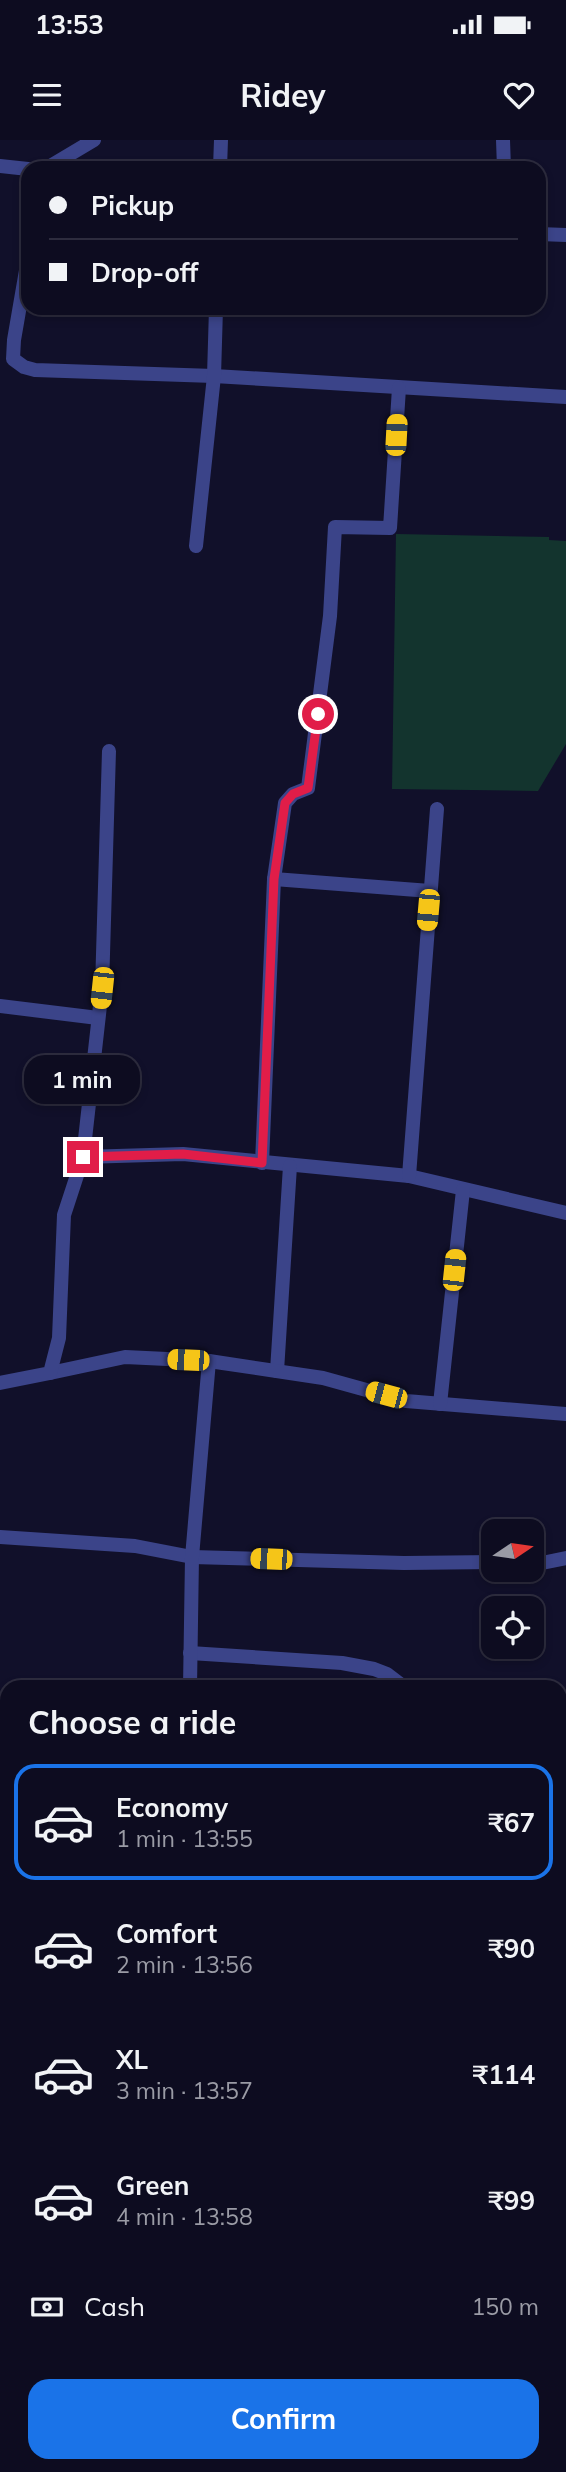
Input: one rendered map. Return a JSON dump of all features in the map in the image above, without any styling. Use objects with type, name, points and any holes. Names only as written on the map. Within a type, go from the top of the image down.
[{"type":"street","points":[[59,161],[94,140]]},
{"type":"street","points":[[220,161],[221,140]]},
{"type":"street","points":[[503,140],[503,161]]},
{"type":"street","points":[[0,166],[21,168]]},
{"type":"street","points":[[546,234],[566,235]]},
{"type":"street","points":[[21,297],[13,340],[13,359],[24,367],[35,370],[214,376],[566,397]]},
{"type":"street","points":[[196,546],[214,376],[216,315]]},
{"type":"street","points":[[262,1163],[274,879],[285,803],[293,794],[308,788],[330,616],[335,527],[390,528],[399,388]]},
{"type":"street","points":[[50,1373],[60,1338],[64,1215],[83,1157],[102,988],[109,751]]},
{"type":"street","points":[[409,1176],[437,809]]},
{"type":"street","points":[[274,879],[430,891]]},
{"type":"street","points":[[0,1006],[98,1018]]},
{"type":"street","points":[[83,1157],[183,1154],[409,1176],[566,1213]]},
{"type":"street","points":[[277,1371],[290,1166]]},
{"type":"street","points":[[440,1404],[463,1189]]},
{"type":"street","points":[[0,1383],[125,1357],[209,1361],[323,1378],[406,1401],[566,1414]]},
{"type":"street","points":[[190,1680],[192,1557],[209,1361]]},
{"type":"street","points":[[0,1537],[135,1546],[192,1557],[404,1563],[481,1562]]},
{"type":"street","points":[[544,1562],[566,1558]]},
{"type":"street","points":[[190,1653],[342,1663],[374,1669],[395,1680]]},
{"type":"green space","points":[[396,534],[549,537],[549,540],[566,541],[566,744],[538,791],[392,789]]},
{"type":"route","points":[[83,1157],[183,1154],[262,1163],[274,879],[285,803],[293,794],[308,788],[318,714]]}]
